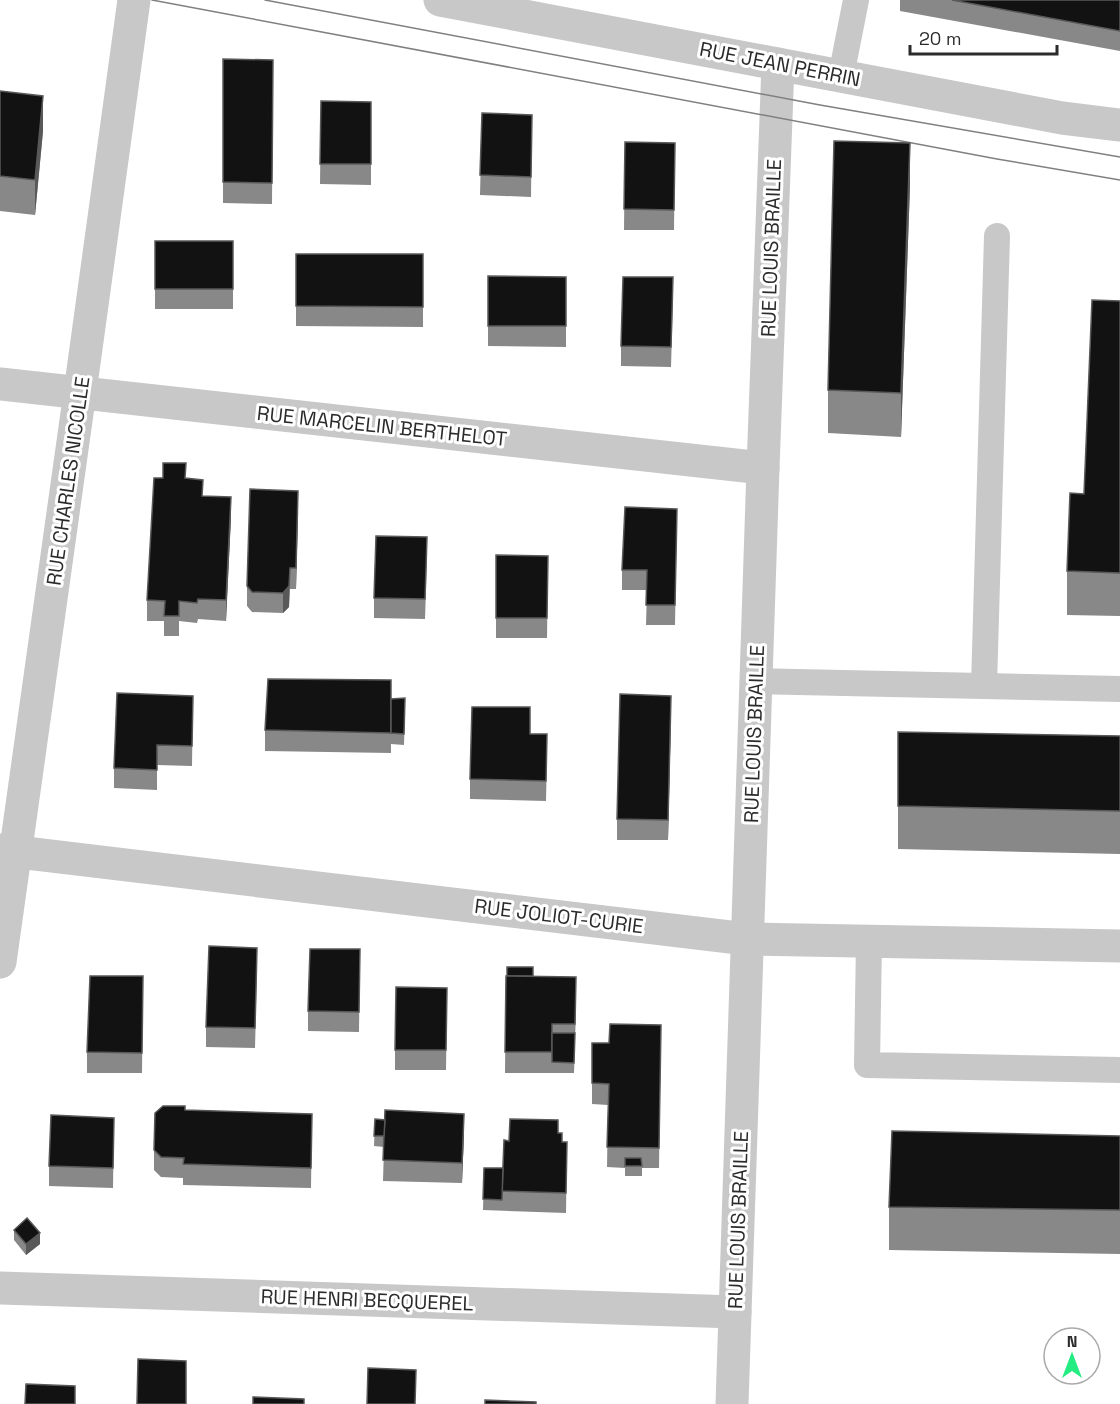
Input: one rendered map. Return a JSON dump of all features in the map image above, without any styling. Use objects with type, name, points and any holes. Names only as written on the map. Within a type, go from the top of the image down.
[{"type":"street","name":"RUE CHARLES NICOLLE","points":[[0,962],[8,850],[80,392],[134,0]]},
{"type":"street","name":"RUE JEAN PERRIN","points":[[440,0],[1062,118],[1120,125]]},
{"type":"street","name":"RUE LOUIS BRAILLE","points":[[732,1404],[778,64]]},
{"type":"street","name":"RUE MARCELIN BERTHELOT","points":[[0,384],[763,468]]},
{"type":"street","name":"RUE JOLIOT-CURIE","points":[[8,850],[747,939],[1120,946]]},
{"type":"street","name":"RUE HENRI BECQUEREL","points":[[0,1288],[735,1312]]},
{"type":"lane","points":[[841,76],[856,0]]},
{"type":"lane","points":[[984,686],[998,236]]},
{"type":"lane","points":[[756,681],[1120,689]]},
{"type":"lane","points":[[869,941],[867,1065],[1120,1070]]},
{"type":"building","points":[[952,0],[1120,0],[1120,31]]},
{"type":"building","points":[[223,59],[273,60],[272,183],[223,182]]},
{"type":"building","points":[[0,91],[43,96],[35,180],[0,176]]},
{"type":"building","points":[[321,101],[371,102],[371,164],[320,164]]},
{"type":"building","points":[[482,113],[532,115],[531,177],[480,175]]},
{"type":"building","points":[[834,141],[910,143],[901,393],[828,390]]},
{"type":"building","points":[[625,142],[675,143],[674,210],[624,209]]},
{"type":"building","points":[[155,241],[233,241],[233,289],[155,289]]},
{"type":"building","points":[[296,254],[423,254],[423,307],[296,306]]},
{"type":"building","points":[[488,276],[566,277],[566,326],[488,326]]},
{"type":"building","points":[[623,277],[673,277],[671,347],[621,346]]},
{"type":"building","points":[[1092,300],[1120,301],[1120,573],[1067,571],[1070,493],[1084,494]]},
{"type":"building","points":[[163,463],[186,463],[185,478],[203,480],[202,496],[231,497],[226,600],[198,599],[197,603],[179,601],[179,616],[164,616],[165,601],[147,600],[154,478],[163,478]]},
{"type":"building","points":[[250,489],[298,491],[296,568],[290,568],[289,586],[283,593],[252,592],[247,586]]},
{"type":"building","points":[[625,507],[677,509],[675,605],[646,605],[647,570],[622,570]]},
{"type":"building","points":[[376,536],[427,537],[425,599],[374,598]]},
{"type":"building","points":[[496,555],[548,556],[547,618],[496,618]]},
{"type":"building","points":[[268,679],[391,680],[391,733],[265,730]]},
{"type":"building","points":[[117,693],[193,696],[192,746],[157,745],[157,770],[114,768]]},
{"type":"building","points":[[620,694],[671,696],[668,820],[617,819]]},
{"type":"building","points":[[405,698],[404,734],[391,733],[391,699]]},
{"type":"building","points":[[472,707],[530,707],[530,734],[547,734],[546,781],[470,779]]},
{"type":"building","points":[[898,732],[1120,736],[1120,811],[898,806]]},
{"type":"building","points":[[209,946],[257,948],[255,1028],[206,1027]]},
{"type":"building","points":[[310,949],[360,949],[359,1012],[308,1011]]},
{"type":"building","points":[[507,967],[533,967],[533,976],[507,976]]},
{"type":"building","points":[[90,976],[143,976],[142,1053],[87,1052]]},
{"type":"building","points":[[506,976],[576,977],[575,1024],[552,1024],[552,1052],[505,1052]]},
{"type":"building","points":[[396,987],[447,988],[446,1050],[395,1050]]},
{"type":"building","points":[[610,1024],[661,1025],[659,1148],[607,1147],[609,1084],[592,1083],[592,1043],[609,1043]]},
{"type":"building","points":[[552,1033],[575,1033],[574,1063],[552,1062]]},
{"type":"building","points":[[163,1106],[185,1106],[185,1110],[312,1114],[311,1168],[183,1164],[184,1158],[161,1157],[154,1150],[155,1113]]},
{"type":"building","points":[[385,1110],[464,1114],[462,1163],[383,1160]]},
{"type":"building","points":[[51,1115],[114,1118],[113,1168],[49,1166]]},
{"type":"building","points":[[375,1119],[385,1120],[384,1136],[374,1136]]},
{"type":"building","points":[[510,1119],[558,1120],[558,1133],[562,1133],[562,1142],[567,1142],[566,1193],[502,1191],[504,1140],[509,1141]]},
{"type":"building","points":[[892,1131],[1120,1136],[1120,1210],[889,1207]]},
{"type":"building","points":[[625,1158],[641,1158],[642,1166],[625,1166]]},
{"type":"building","points":[[484,1168],[503,1168],[502,1200],[483,1199]]},
{"type":"building","points":[[27,1218],[40,1233],[26,1244],[14,1230]]},
{"type":"building","points":[[138,1359],[186,1361],[186,1404],[137,1404]]},
{"type":"building","points":[[368,1368],[416,1370],[415,1404],[367,1404]]},
{"type":"building","points":[[26,1384],[75,1386],[75,1404],[25,1404]]},
{"type":"building","points":[[253,1397],[304,1399],[304,1404],[253,1404]]},
{"type":"building","points":[[485,1400],[536,1402],[536,1404],[485,1404]]},
{"type":"tram line","points":[[152,0],[997,159],[1120,180]]},
{"type":"tram line","points":[[265,0],[820,105],[1120,157]]}]
